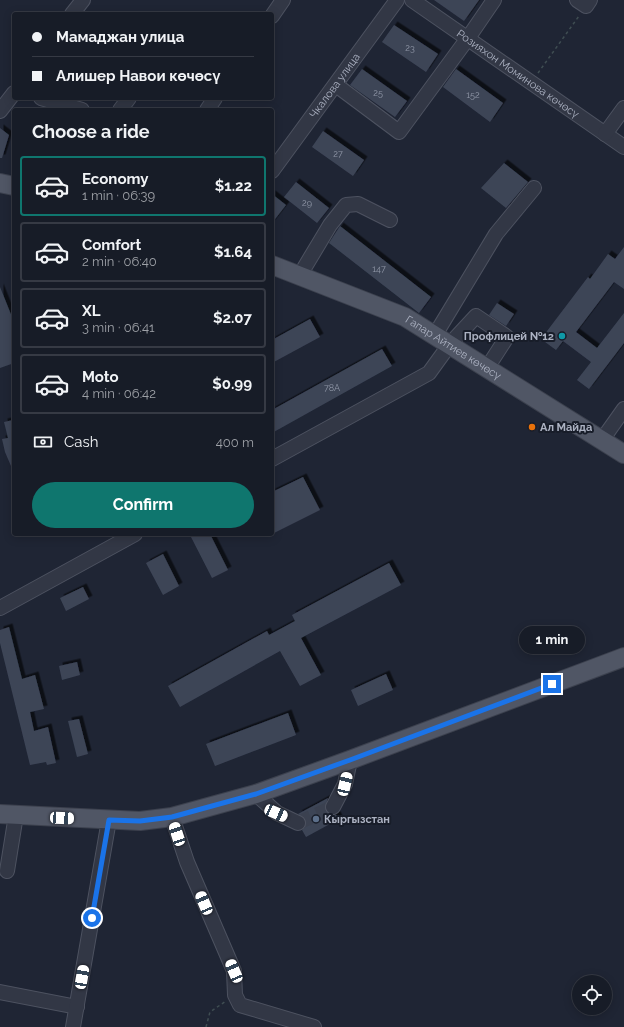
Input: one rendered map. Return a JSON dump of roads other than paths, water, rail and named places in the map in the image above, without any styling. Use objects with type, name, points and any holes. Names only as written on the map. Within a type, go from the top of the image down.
[{"type":"main road","points":[[0,183],[12,186]]},
{"type":"main road","name":"Гапар Айтиев көчөсү","points":[[274,266],[405,318],[450,344],[624,454]]},
{"type":"main road","points":[[8,815],[140,821],[172,817],[256,794],[624,656]]},
{"type":"street","points":[[73,12],[82,0]]},
{"type":"street","points":[[274,13],[283,0]]},
{"type":"street","name":"Чкалова улица","points":[[274,168],[397,0]]},
{"type":"street","name":"Розияхон Моминова көчөсү","points":[[412,0],[624,147]]},
{"type":"street","points":[[336,85],[399,132],[494,0]]},
{"type":"street","points":[[1,108],[12,95]]},
{"type":"street","points":[[48,100],[75,108]]},
{"type":"street","points":[[605,134],[624,108]]},
{"type":"street","points":[[435,335],[496,234],[534,188]]},
{"type":"street","points":[[300,275],[330,226],[346,205],[358,204],[390,220]]},
{"type":"street","points":[[274,458],[429,373],[450,344],[476,316],[507,337],[487,368]]},
{"type":"street","points":[[602,440],[624,409]]},
{"type":"street","points":[[0,608],[131,536]]},
{"type":"street","points":[[333,807],[345,784],[350,760]]},
{"type":"street","points":[[256,794],[276,813],[298,823]]},
{"type":"street","points":[[7,871],[8,815]]},
{"type":"street","points":[[172,817],[187,862],[234,971],[235,995],[240,1005],[314,1027]]},
{"type":"street","points":[[73,1027],[109,820]]},
{"type":"street","points":[[0,992],[77,1007]]},
{"type":"tunnel","points":[[298,823],[333,807]]},
{"type":"place","name":"Профлицей №12","points":[[562,336]]},
{"type":"place","name":"Ал Майда","points":[[532,427]]},
{"type":"place","name":"Кыргызстан","points":[[316,819]]}]
